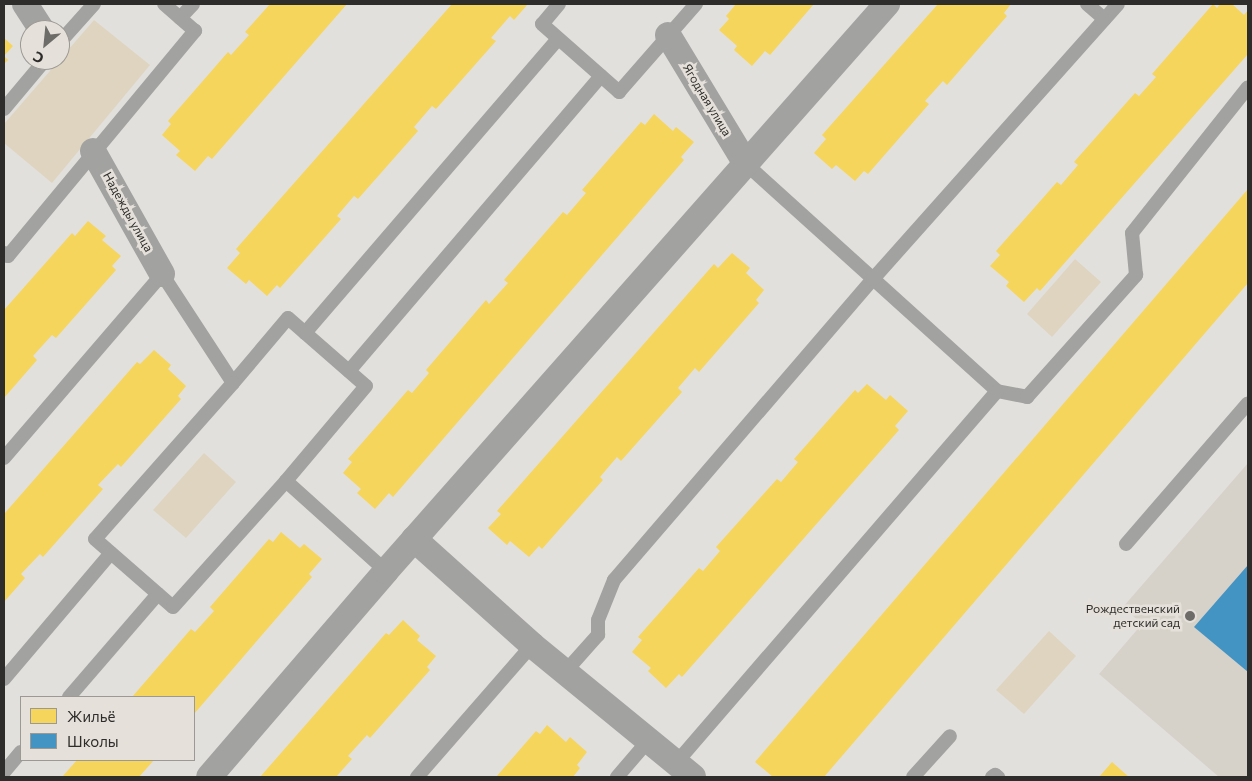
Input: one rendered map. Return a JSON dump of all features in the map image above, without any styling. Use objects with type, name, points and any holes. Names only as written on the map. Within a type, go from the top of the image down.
[{"type":"street","points":[[25,4],[35,20]]},
{"type":"street","points":[[209,777],[386,571],[887,4]]},
{"type":"street","name":"Ягодная улица","points":[[668,36],[746,164]]},
{"type":"street","name":"Надежды улица","points":[[93,151],[162,274]]},
{"type":"street","points":[[414,540],[532,645],[684,770]]},
{"type":"lane","points":[[70,31],[94,4]]},
{"type":"lane","points":[[4,253],[8,256],[93,151],[195,31],[164,4]]},
{"type":"lane","points":[[180,18],[192,4]]},
{"type":"lane","points":[[559,4],[542,24],[619,92],[696,4]]},
{"type":"lane","points":[[1087,4],[1104,19]]},
{"type":"lane","points":[[565,672],[598,635],[598,620],[614,580],[873,279],[1118,4]]},
{"type":"lane","points":[[305,333],[558,39]]},
{"type":"lane","points":[[4,109],[37,70]]},
{"type":"lane","points":[[349,371],[602,76]]},
{"type":"lane","points":[[746,164],[997,391],[1027,397],[1136,276],[1132,233],[1248,86]]},
{"type":"lane","points":[[4,458],[162,274],[233,383]]},
{"type":"lane","points":[[288,318],[349,371],[366,386],[286,481],[173,607],[95,539],[288,318]]},
{"type":"lane","points":[[684,770],[997,391]]},
{"type":"lane","points":[[1126,544],[1248,404]]},
{"type":"lane","points":[[286,481],[386,571]]},
{"type":"lane","points":[[4,679],[111,553]]},
{"type":"lane","points":[[69,696],[158,594]]},
{"type":"lane","points":[[418,777],[532,645]]},
{"type":"lane","points":[[912,777],[950,736]]},
{"type":"lane","points":[[617,777],[648,741]]},
{"type":"lane","points":[[4,772],[20,753]]},
{"type":"lane","points":[[992,777],[995,775],[998,777]]},
{"type":"shaded area","points":[[94,20],[150,65],[52,183],[4,143],[4,124],[51,70],[70,70],[70,48]]},
{"type":"shaded area","points":[[1075,259],[1101,282],[1052,337],[1027,314]]},
{"type":"shaded area","points":[[204,453],[236,482],[186,538],[153,510]]},
{"type":"shaded area","name":"Рождественский детский сад","points":[[1248,463],[1248,777],[1219,777],[1099,674],[1142,624],[1123,607]]},
{"type":"shaded area","points":[[1049,631],[1076,656],[1024,714],[996,690]]},
{"type":"building: Жильё","points":[[270,4],[347,4],[212,159],[208,156],[195,171],[176,155],[180,151],[162,135],[171,124],[168,121],[228,52],[231,55],[249,35],[245,32]]},
{"type":"building: Жильё","points":[[452,4],[528,4],[514,20],[510,16],[491,38],[496,41],[436,109],[432,106],[414,127],[418,131],[358,199],[354,196],[337,216],[341,219],[280,288],[277,285],[267,296],[249,280],[246,284],[227,268],[240,253],[236,249]]},
{"type":"building: Жильё","points":[[736,4],[814,4],[770,55],[765,51],[752,66],[734,50],[737,46],[719,30],[729,19],[726,16]]},
{"type":"building: Жильё","points":[[938,4],[1011,4],[1004,13],[1007,16],[947,85],[943,81],[925,101],[929,104],[868,174],[864,171],[855,181],[836,165],[832,169],[814,153],[826,139],[822,135]]},
{"type":"building: Жильё","points":[[1213,4],[1217,8],[1220,4],[1232,4],[1244,15],[1248,10],[1248,54],[1040,291],[1037,288],[1024,302],[1006,286],[1009,282],[990,266],[1000,255],[996,251],[1057,182],[1061,185],[1078,165],[1074,162],[1135,93],[1139,96],[1156,77],[1152,74]]},
{"type":"building: Жильё","points":[[4,38],[13,46],[4,56]]},
{"type":"building: Жильё","points":[[4,56],[8,60],[4,64]]},
{"type":"building: Жильё","points":[[654,114],[673,131],[676,127],[694,142],[681,157],[684,160],[393,497],[389,493],[375,509],[357,493],[361,489],[343,473],[352,462],[348,459],[408,390],[412,393],[429,373],[426,370],[486,300],[489,304],[508,283],[504,280],[563,212],[567,215],[586,193],[582,190],[641,122],[645,125]]},
{"type":"building: Жильё","points":[[1248,189],[1248,283],[824,777],[773,777],[755,762]]},
{"type":"building: Жильё","points":[[88,221],[106,236],[102,240],[121,256],[112,266],[116,270],[56,338],[52,335],[33,356],[37,360],[4,398],[4,310],[72,233],[75,236]]},
{"type":"building: Жильё","points":[[732,253],[750,268],[746,273],[764,290],[756,300],[759,303],[699,372],[695,368],[678,388],[682,392],[621,461],[617,457],[600,477],[603,480],[542,549],[539,546],[529,557],[510,541],[507,545],[488,528],[501,514],[497,511],[714,264],[718,268]]},
{"type":"building: Жильё","points":[[154,350],[171,365],[168,369],[186,386],[178,396],[181,399],[121,467],[118,464],[98,485],[103,489],[43,557],[40,554],[21,574],[25,578],[4,602],[4,514],[137,362],[140,364]]},
{"type":"building: Жильё","points":[[867,384],[886,400],[890,395],[908,411],[895,426],[899,430],[682,677],[679,674],[666,688],[648,671],[651,668],[632,652],[642,640],[638,637],[699,568],[703,571],[720,551],[716,547],[777,479],[781,482],[798,462],[794,459],[855,390],[858,393]]},
{"type":"building: Жильё","points":[[281,532],[300,548],[304,544],[322,559],[309,574],[312,577],[195,713],[195,696],[133,696],[191,629],[195,632],[214,611],[210,607],[269,539],[273,542]]},
{"type":"building: Жильё","points":[[403,620],[420,636],[417,640],[436,656],[427,667],[430,670],[370,738],[367,735],[348,756],[352,759],[336,777],[260,777],[386,633],[389,635]]},
{"type":"building: Жильё","points":[[547,725],[566,742],[570,737],[587,752],[577,765],[580,768],[573,777],[496,777],[536,731],[540,734]]},
{"type":"building: Жильё","points":[[76,761],[153,761],[139,777],[62,777]]},
{"type":"building: Жильё","points":[[1112,762],[1129,777],[1099,777]]},
{"type":"building: Школы","points":[[1248,565],[1248,672],[1194,627]]},
{"type":"place","name":"Рождественский детский сад","points":[[1190,616]]}]
